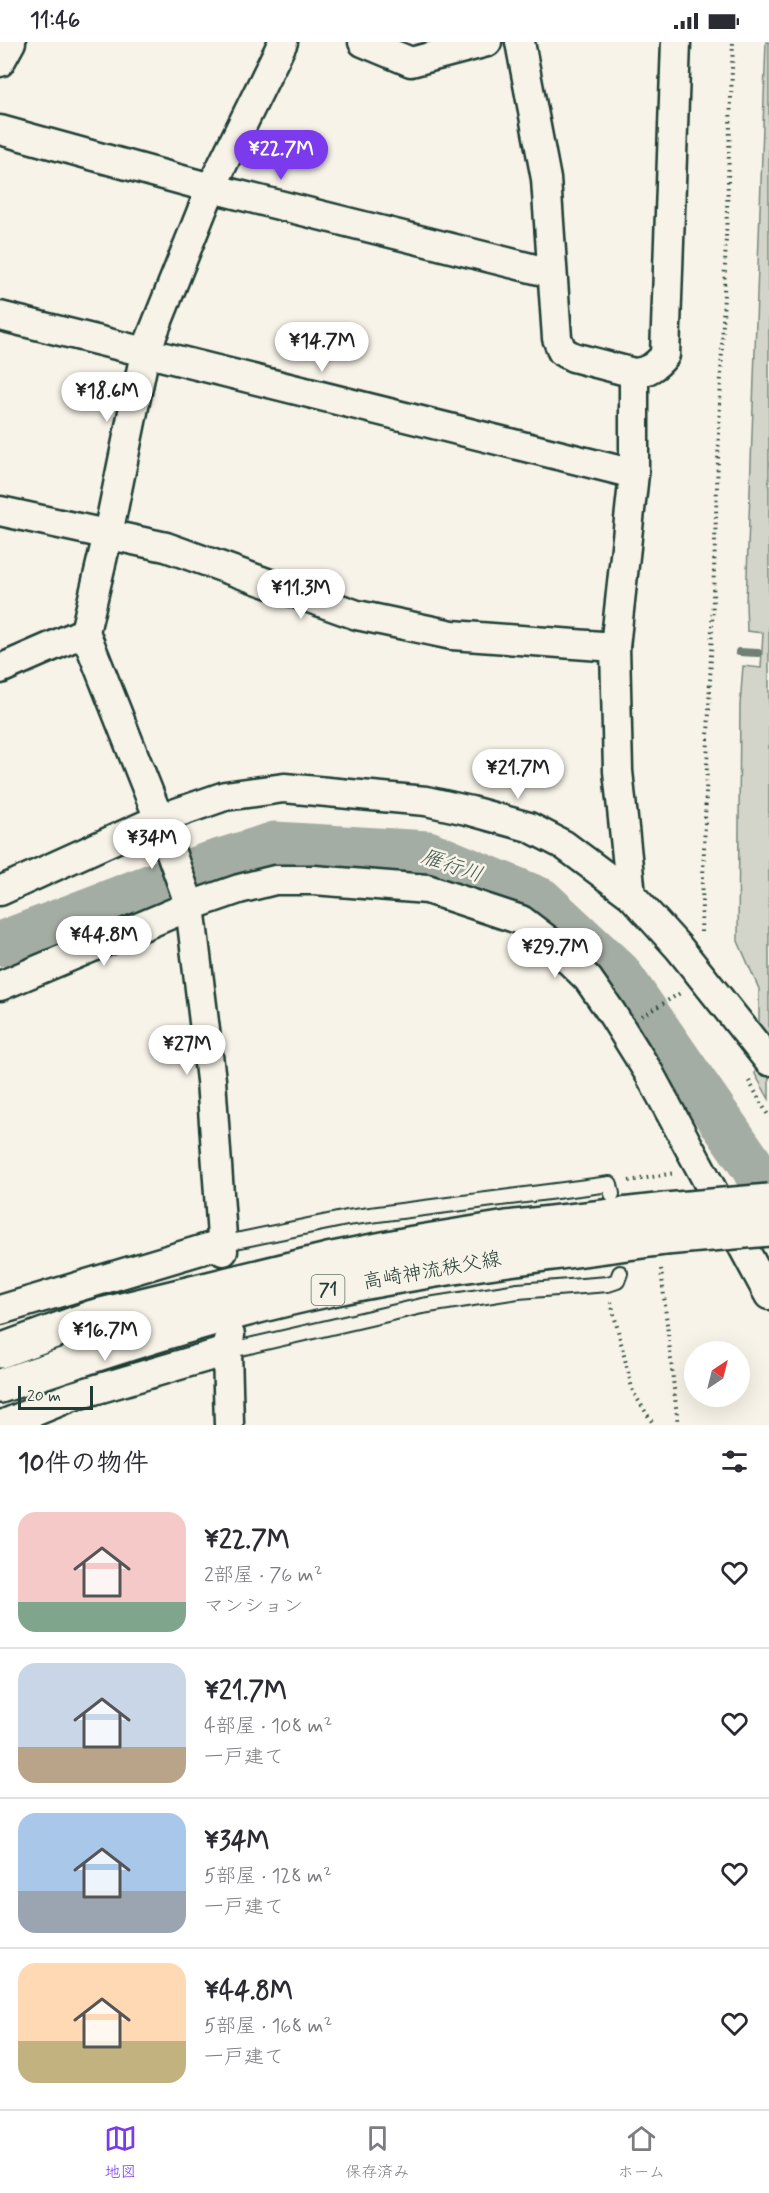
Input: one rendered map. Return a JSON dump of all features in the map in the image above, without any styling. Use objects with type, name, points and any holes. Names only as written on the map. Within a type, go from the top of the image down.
[{"type":"main road","name":"高崎神流秩父線","points":[[0,1351],[93,1317],[328,1260],[414,1243],[507,1228],[664,1239],[769,1201]]},
{"type":"main road","name":"高崎神流秩父線","points":[[0,1386],[212,1319],[331,1289],[511,1258],[769,1229]]},
{"type":"street","points":[[0,62],[11,42]]},
{"type":"street","points":[[0,1310],[222,1248],[211,1080],[189,906],[159,819],[86,632],[145,353],[211,188],[283,42]]},
{"type":"street","points":[[363,42],[411,62],[487,42]]},
{"type":"street","points":[[520,42],[546,179],[557,338],[562,351],[573,357],[634,373],[644,372],[656,365],[665,355],[676,42]]},
{"type":"street","points":[[0,130],[211,188],[551,273]]},
{"type":"street","points":[[0,316],[634,474]]},
{"type":"street","points":[[631,895],[618,771],[615,646],[634,474],[634,373]]},
{"type":"street","points":[[0,511],[166,547],[357,615],[452,635],[615,646]]},
{"type":"street","points":[[0,669],[86,632]]},
{"type":"street","points":[[0,891],[159,819],[225,796],[284,788],[426,801],[530,827],[564,845],[631,895],[699,980],[768,1054]]},
{"type":"street","points":[[0,986],[189,906],[239,889],[275,880],[314,880],[427,889],[521,920],[550,942],[588,979],[626,1024],[649,1073],[769,1295]]},
{"type":"street","points":[[2,1425],[70,1397],[228,1343],[229,1425]]},
{"type":"lane","points":[[222,1248],[347,1218],[611,1189]]},
{"type":"lane","points":[[228,1343],[422,1306],[518,1291],[608,1284],[617,1281],[620,1273]]},
{"type":"path","points":[[626,1024],[699,980],[733,42]]},
{"type":"path","points":[[611,1189],[700,1168]]},
{"type":"path","points":[[664,1239],[678,1425]]},
{"type":"path","points":[[608,1284],[618,1337],[633,1392],[654,1425]]},
{"type":"shaded area","points":[[766,42],[769,42],[769,1099],[755,1074],[759,989],[738,941],[740,705],[743,666],[761,668],[763,633],[747,631],[746,603]]},
{"type":"waterway","points":[[739,652],[758,653]]},
{"type":"waterway","name":"雁行川","points":[[0,944],[204,866],[275,844],[428,853],[541,900],[619,973],[753,1167],[769,1198]]}]
